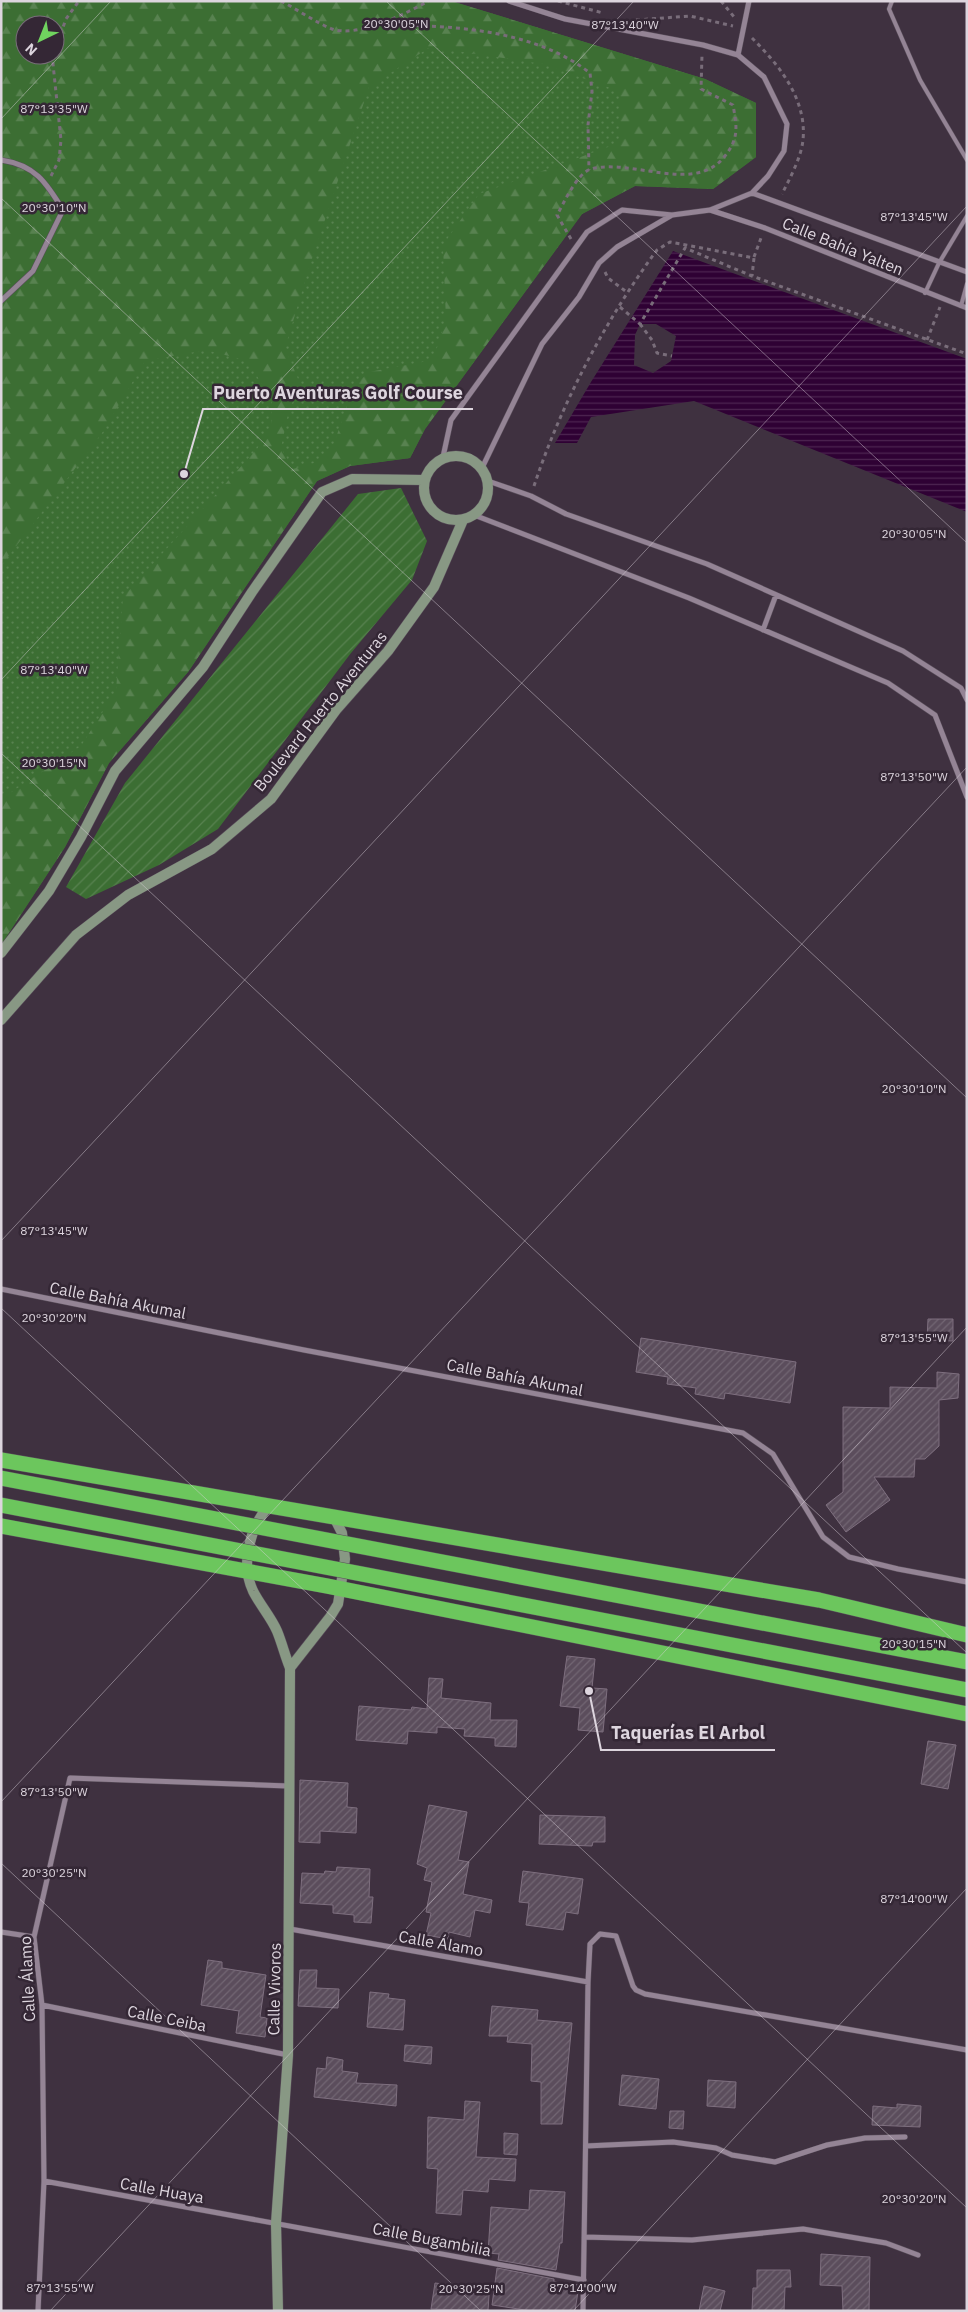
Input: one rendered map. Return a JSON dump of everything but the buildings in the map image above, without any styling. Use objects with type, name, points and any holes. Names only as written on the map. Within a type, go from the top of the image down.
[{"type":"highway","points":[[1,1460],[820,1600],[967,1634]]},
{"type":"highway","points":[[1,1478],[967,1662]]},
{"type":"highway","points":[[1,1505],[967,1690]]},
{"type":"highway","points":[[1,1526],[342,1589],[967,1714]]},
{"type":"street","points":[[443,458],[451,420],[586,232],[622,210],[672,215],[710,210],[752,193],[768,176],[784,151],[787,124],[764,77],[738,55],[703,45],[565,19],[509,1]]},
{"type":"street","points":[[738,55],[749,1]]},
{"type":"street","points":[[1,160],[19,163],[47,183],[63,210],[33,271],[1,301]]},
{"type":"street","name":"Calle Bahía Yalten","points":[[752,193],[967,272]]},
{"type":"street","name":"Calle Bahía Yalten","points":[[710,210],[765,228],[964,307]]},
{"type":"street","points":[[482,468],[542,344],[579,297],[599,263],[617,247],[672,215]]},
{"type":"street","points":[[454,455],[465,456],[474,460],[482,468],[488,481],[486,500],[474,515],[463,520],[452,520],[442,517],[433,510],[425,496],[424,480],[435,463],[443,458],[454,455]]},
{"type":"street","points":[[1,953],[49,890],[81,837],[115,771],[203,667],[252,592],[322,492],[352,480],[424,480]]},
{"type":"street","points":[[488,481],[531,496],[566,514],[707,564],[903,651],[961,688],[967,700]]},
{"type":"street","points":[[474,515],[689,598],[888,683],[935,716],[967,797]]},
{"type":"street","name":"Boulevard Puerto Aventuras","points":[[1,1020],[76,935],[128,895],[212,850],[271,799],[336,710],[388,652],[434,587],[463,520]]},
{"type":"street","points":[[763,630],[776,595]]},
{"type":"street","name":"Calle Bahía Akumal","points":[[1,1289],[294,1348],[743,1433],[773,1454],[823,1537],[849,1557],[898,1569],[967,1582]]},
{"type":"street","points":[[248,1572],[250,1540],[258,1519],[269,1505]]},
{"type":"street","points":[[290,1668],[338,1604],[342,1589],[345,1559],[342,1533],[334,1517]]},
{"type":"street","name":"Calle Vivoros","points":[[248,1572],[252,1590],[277,1630],[290,1668],[288,2055],[276,2223],[278,2311]]},
{"type":"street","name":"Calle Álamo","points":[[38,2311],[44,2181],[42,2005],[34,1937],[70,1778],[288,1786]]},
{"type":"street","name":"Calle Álamo","points":[[290,1929],[588,1982]]},
{"type":"street","points":[[1,1932],[34,1937]]},
{"type":"street","points":[[583,2311],[588,1982],[590,1944],[600,1934],[616,1936],[633,1986],[636,1990],[646,1994],[967,2050]]},
{"type":"street","name":"Calle Ceiba","points":[[42,2005],[288,2055]]},
{"type":"street","points":[[586,2146],[673,2142],[716,2148],[732,2155],[775,2162],[827,2145],[865,2138],[905,2137]]},
{"type":"street","name":"Calle Huaya","points":[[44,2181],[276,2223]]},
{"type":"street","name":"Calle Bugambilia","points":[[276,2223],[584,2280]]},
{"type":"street","points":[[584,2237],[692,2240],[803,2230],[886,2243],[918,2255]]},
{"type":"lane","points":[[892,1],[889,9],[920,80],[967,160]]},
{"type":"lane","points":[[925,293],[939,263],[967,216]]},
{"type":"lane","points":[[964,307],[967,284]]},
{"type":"path","points":[[65,22],[79,1]]},
{"type":"path","points":[[281,1],[334,30],[353,30],[376,25],[427,25],[495,34],[554,52],[573,60],[590,73],[592,91],[588,125],[589,170]]},
{"type":"path","points":[[376,25],[428,1]]},
{"type":"path","points":[[558,1],[606,14]]},
{"type":"path","points":[[721,1],[744,29]]},
{"type":"path","points":[[633,20],[690,16],[744,29]]},
{"type":"path","points":[[578,244],[569,238],[557,215],[573,186],[589,170],[621,166],[694,174],[717,166],[734,144],[737,126],[733,106],[701,89],[703,45]]},
{"type":"path","points":[[47,183],[59,160],[62,140],[53,65]]},
{"type":"path","points":[[531,496],[544,454],[595,346],[656,250],[670,242],[754,258],[752,276]]},
{"type":"path","points":[[640,324],[685,248],[752,276],[967,354]]},
{"type":"path","points":[[599,263],[608,278],[628,293]]},
{"type":"path","points":[[927,340],[942,299]]},
{"type":"path","points":[[620,307],[640,324],[652,340],[657,353],[672,356]]},
{"type":"green space","points":[[1,1],[451,1],[705,79],[756,103],[756,157],[713,189],[635,186],[582,214],[425,429],[410,458],[350,466],[317,481],[188,672],[109,763],[65,847],[1,945],[1,517],[96,393],[59,65],[65,65],[65,15],[15,15]]},
{"type":"green space","points":[[1,1],[451,1],[705,79],[756,103],[756,157],[713,189],[635,186],[582,214],[425,429],[410,458],[350,466],[317,481],[188,672],[109,763],[65,847],[1,945],[1,799],[81,746],[116,691],[123,597],[257,449],[271,428],[272,401],[248,361],[206,350],[145,361],[102,433],[1,566]],"holes":[[[430,47],[543,64],[619,91],[619,143],[479,194],[443,245],[446,320],[433,360],[369,372],[354,386],[332,449],[314,463],[293,469],[281,448],[289,409],[301,386],[285,348],[309,268],[369,87]]]},
{"type":"green space","points":[[401,488],[427,541],[412,580],[351,653],[218,829],[159,865],[86,899],[66,887],[125,783],[358,494]]},
{"type":"shaded area","points":[[673,251],[967,359],[967,512],[694,401],[591,417],[577,443],[555,443]],"holes":[[[640,324],[656,324],[676,336],[671,361],[653,373],[634,365],[635,335]]]},
{"type":"place","name":"Puerto Aventuras Golf Course","points":[[184,474]]},
{"type":"place","name":"Taquerías El Arbol","points":[[589,1691]]}]
